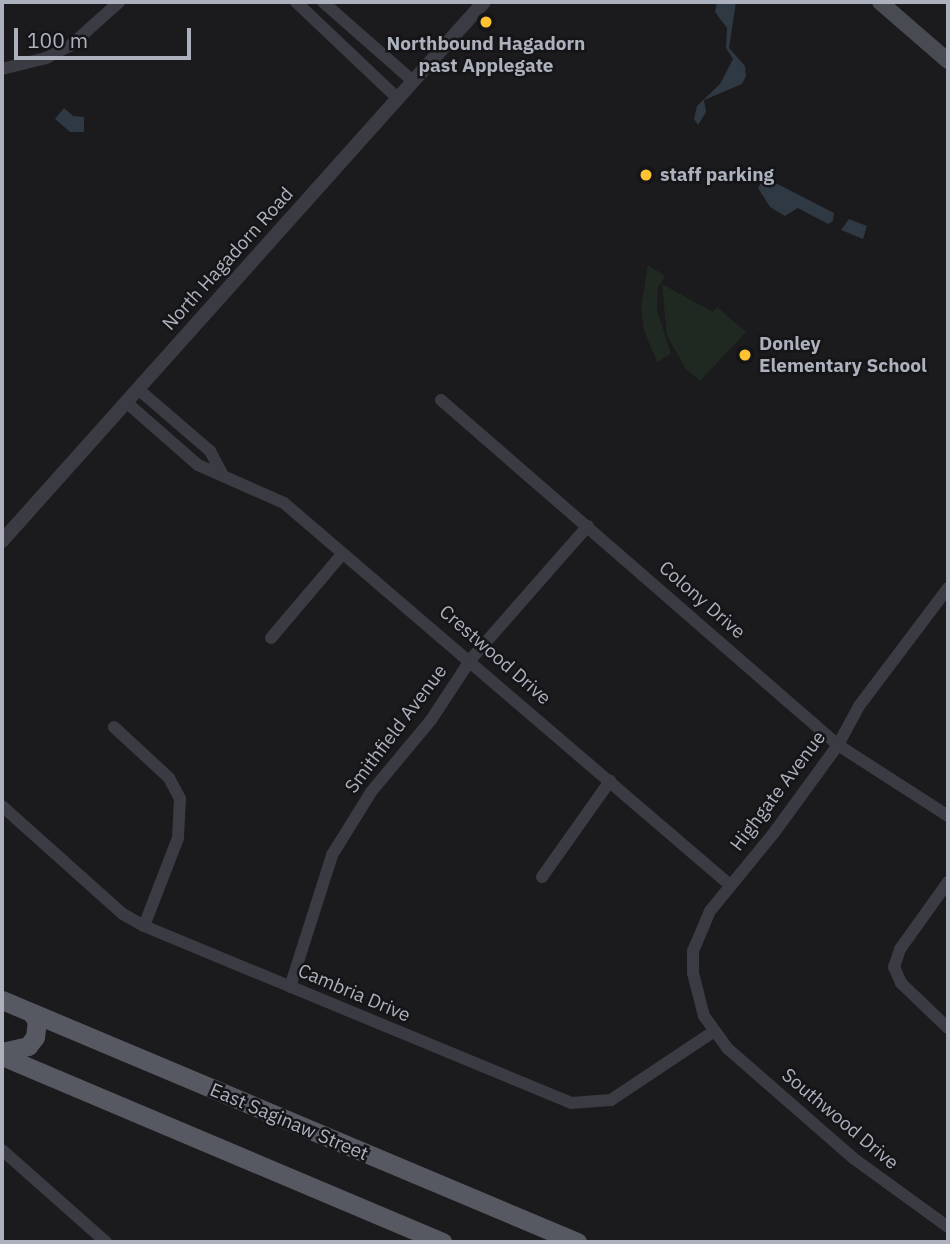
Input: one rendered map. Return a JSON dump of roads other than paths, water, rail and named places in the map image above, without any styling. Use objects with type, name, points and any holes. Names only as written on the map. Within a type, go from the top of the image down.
[{"type":"main road","points":[[880,2],[948,61]]},
{"type":"main road","name":"East Saginaw Street","points":[[2,1000],[577,1242]]},
{"type":"main road","points":[[2,1054],[28,1046],[35,1037],[37,1021],[33,1015]]},
{"type":"main road","points":[[2,1054],[442,1242]]},
{"type":"street","points":[[2,69],[46,58],[70,46],[119,2]]},
{"type":"street","points":[[296,2],[397,98]]},
{"type":"street","points":[[324,2],[413,81]]},
{"type":"street","name":"North Hagadorn Road","points":[[2,541],[484,2]]},
{"type":"street","points":[[138,389],[210,451],[222,474]]},
{"type":"street","name":"Colony Drive","points":[[442,400],[838,745],[948,816]]},
{"type":"street","name":"Crestwood Drive","points":[[126,402],[198,466],[222,474],[284,503],[471,659],[730,885]]},
{"type":"street","name":"Smithfield Avenue","points":[[290,987],[332,855],[371,792],[431,720],[471,659],[587,526]]},
{"type":"street","points":[[271,638],[343,553]]},
{"type":"street","name":"Highgate Avenue","points":[[713,1032],[696,994],[694,951],[710,911],[838,745],[859,706],[948,588]]},
{"type":"street","points":[[114,727],[169,778],[180,799],[178,838],[144,926]]},
{"type":"street","points":[[542,877],[610,781]]},
{"type":"street","name":"Cambria Drive","points":[[2,806],[123,914],[144,926],[578,1104],[611,1100],[713,1032]]},
{"type":"street","points":[[948,882],[901,949],[894,967],[901,983],[948,1028]]},
{"type":"street","name":"Southwood Drive","points":[[713,1032],[853,1158],[948,1227]]},
{"type":"street","points":[[2,1150],[106,1242]]},
{"type":"place","name":"Northbound Hagadorn past Applegate","points":[[486,22]]},
{"type":"place","name":"staff parking","points":[[646,175]]},
{"type":"place","name":"Donley Elementary School","points":[[745,355]]}]
